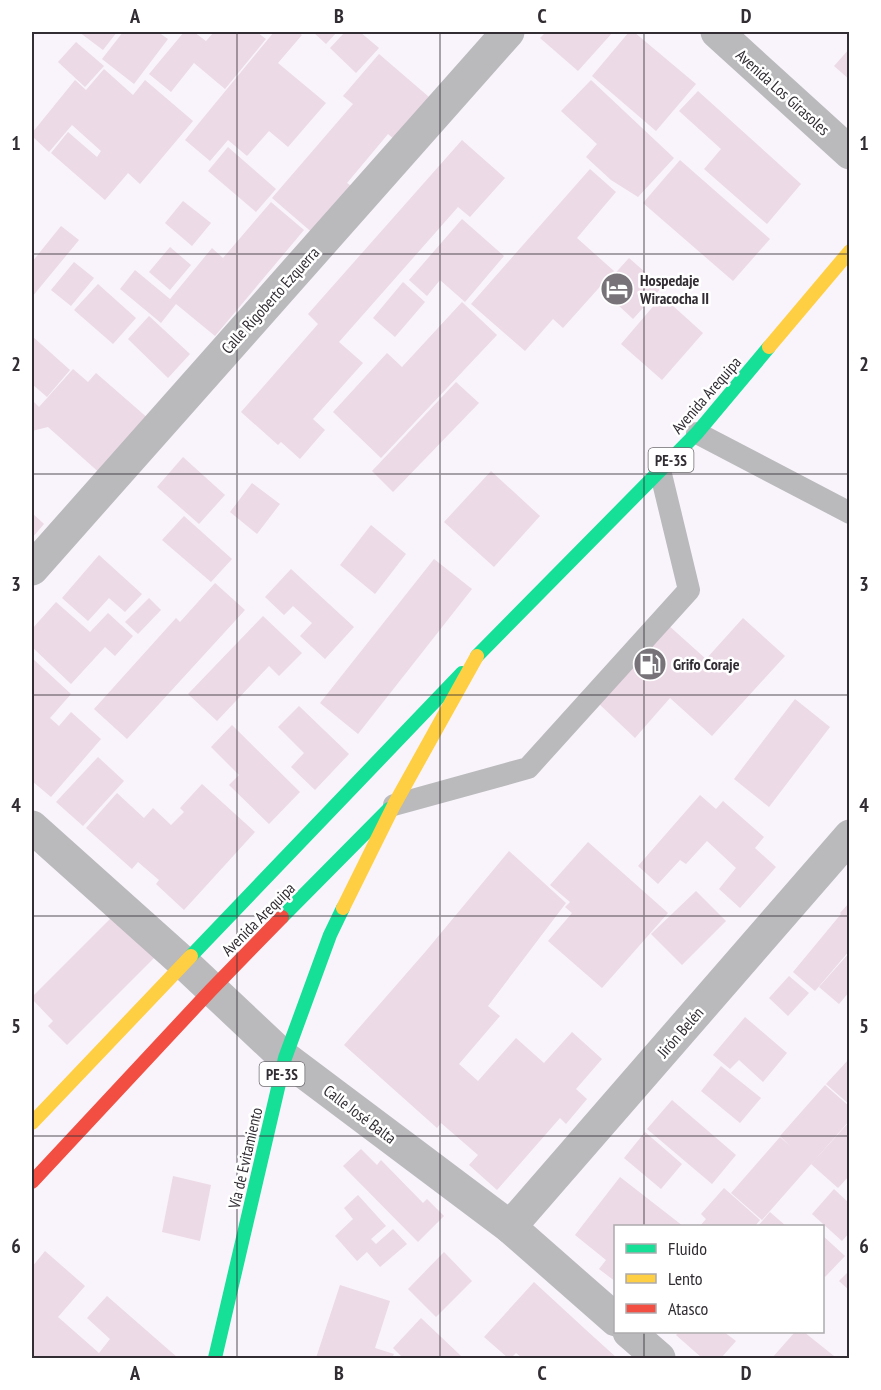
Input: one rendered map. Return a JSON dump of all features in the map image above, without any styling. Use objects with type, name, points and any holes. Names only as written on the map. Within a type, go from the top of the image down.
[{"type":"main road","name":"Avenida Arequipa","points":[[32,1123],[477,656],[697,433],[849,250]]},
{"type":"main road","name":"Avenida Arequipa","points":[[32,1182],[211,990],[394,804],[477,656]]},
{"type":"main road","name":"Vía de Evitamiento","points":[[215,1359],[285,1058],[330,935],[394,804]]},
{"type":"street","name":"Calle Rigoberto Ezquerra","points":[[32,569],[508,32]]},
{"type":"street","name":"Avenida Los Girasoles","points":[[717,32],[849,153]]},
{"type":"street","name":"Calle José Balta","points":[[32,826],[285,1058],[510,1227],[614,1319]]},
{"type":"street","name":"Jirón Belén","points":[[510,1227],[849,836]]},
{"type":"street","points":[[630,1333],[659,1359]]},
{"type":"lane","points":[[697,433],[849,513]]},
{"type":"lane","points":[[394,804],[528,768],[689,590],[660,470]]},
{"type":"building","points":[[79,32],[117,32],[103,50]]},
{"type":"building","points":[[123,32],[158,32],[168,39],[134,84],[102,59]]},
{"type":"building","points":[[184,32],[194,32],[206,41],[214,32],[257,32],[266,39],[225,89],[194,63],[171,92],[149,74]]},
{"type":"building","points":[[274,32],[298,32],[302,35],[278,63],[326,103],[288,147],[269,131],[247,156],[228,140],[210,161],[185,140]]},
{"type":"building","points":[[313,32],[337,32],[326,44]]},
{"type":"building","points":[[345,32],[360,32],[379,48],[356,73],[330,48]]},
{"type":"building","points":[[546,32],[613,32],[578,71],[540,38]]},
{"type":"building","points":[[629,32],[634,32],[696,84],[656,131],[592,76]]},
{"type":"building","points":[[76,42],[104,66],[85,87],[58,62]]},
{"type":"building","points":[[850,48],[850,80],[834,66]]},
{"type":"building","points":[[379,54],[429,97],[394,139],[388,134],[347,183],[354,188],[315,235],[272,198],[353,104],[343,96]]},
{"type":"building","points":[[104,69],[133,95],[145,80],[193,121],[140,184],[128,173],[105,200],[51,153],[68,132],[97,157],[101,151],[72,125],[49,152],[32,136],[32,133],[75,80],[86,90]]},
{"type":"building","points":[[591,80],[674,158],[638,197],[611,180],[586,157],[597,144],[561,111]]},
{"type":"building","points":[[698,91],[801,184],[767,224],[704,169],[721,149],[679,111]]},
{"type":"building","points":[[462,140],[505,178],[470,217],[458,207],[339,342],[363,363],[313,419],[325,430],[300,459],[281,442],[278,445],[241,412],[318,324],[308,314]]},
{"type":"building","points":[[228,147],[276,189],[256,212],[208,171]]},
{"type":"building","points":[[680,160],[770,239],[733,281],[643,203]]},
{"type":"building","points":[[590,169],[616,192],[577,238],[614,271],[563,328],[553,319],[525,351],[471,304]]},
{"type":"building","points":[[183,201],[211,223],[192,246],[165,223]]},
{"type":"building","points":[[271,202],[304,230],[215,336],[176,304],[161,323],[120,289],[135,270],[170,299],[212,248],[223,258]]},
{"type":"building","points":[[462,219],[504,256],[465,302],[440,280],[427,296],[409,280]]},
{"type":"building","points":[[61,226],[79,240],[32,297],[32,262]]},
{"type":"building","points":[[170,247],[191,265],[170,290],[149,272]]},
{"type":"building","points":[[629,258],[662,287],[633,319],[601,289]]},
{"type":"building","points":[[74,262],[94,278],[71,306],[51,290]]},
{"type":"building","points":[[403,282],[425,302],[395,337],[373,318]]},
{"type":"building","points":[[98,284],[136,318],[113,344],[74,310]]},
{"type":"building","points":[[662,296],[703,333],[662,380],[621,344]]},
{"type":"building","points":[[462,302],[497,335],[381,458],[333,412],[387,353],[402,367]]},
{"type":"building","points":[[149,316],[190,354],[168,378],[128,339]]},
{"type":"building","points":[[32,336],[70,370],[47,397],[32,384]]},
{"type":"building","points":[[73,369],[88,382],[96,373],[150,420],[102,475],[48,427],[32,431],[32,400],[39,407]]},
{"type":"building","points":[[456,382],[479,403],[393,492],[372,471]]},
{"type":"building","points":[[183,457],[225,495],[199,524],[157,487]]},
{"type":"building","points":[[491,471],[540,516],[494,567],[444,522]]},
{"type":"building","points":[[252,483],[280,504],[257,534],[230,512]]},
{"type":"building","points":[[32,513],[44,524],[32,538]]},
{"type":"building","points":[[184,516],[232,559],[211,582],[162,540]]},
{"type":"building","points":[[371,525],[406,554],[375,594],[340,565]]},
{"type":"building","points":[[99,555],[142,594],[125,612],[109,598],[88,621],[62,598]]},
{"type":"building","points":[[434,559],[472,589],[358,734],[320,703]]},
{"type":"building","points":[[291,569],[354,627],[325,659],[300,636],[312,623],[293,606],[284,615],[265,597]]},
{"type":"building","points":[[215,583],[245,610],[127,739],[94,709],[176,618],[180,622]]},
{"type":"building","points":[[149,598],[161,610],[138,634],[125,622]]},
{"type":"building","points":[[56,602],[90,632],[108,613],[133,636],[115,656],[105,647],[71,684],[32,647],[32,629]]},
{"type":"building","points":[[263,616],[302,653],[279,676],[269,666],[217,721],[188,694]]},
{"type":"building","points":[[743,618],[785,656],[712,736],[670,698],[635,738],[597,702],[667,624],[706,659]]},
{"type":"building","points":[[32,658],[71,694],[50,718],[59,726],[71,712],[101,739],[51,797],[32,781]]},
{"type":"building","points":[[795,699],[830,727],[769,807],[734,779]]},
{"type":"building","points":[[299,706],[349,754],[315,790],[291,767],[304,753],[278,727]]},
{"type":"building","points":[[232,725],[300,792],[269,824],[229,785],[239,775],[211,747]]},
{"type":"building","points":[[98,757],[124,781],[83,826],[56,802]]},
{"type":"building","points":[[202,784],[255,832],[184,910],[156,884],[159,880],[138,862],[132,869],[86,828],[117,793],[144,818],[153,808],[171,825],[184,812],[180,808]]},
{"type":"building","points":[[700,795],[716,809],[723,801],[764,837],[755,848],[776,867],[740,908],[719,889],[736,868],[707,841],[686,864],[680,860],[658,884],[638,866]]},
{"type":"building","points":[[588,842],[668,913],[602,988],[548,941],[572,913],[565,907],[570,902],[550,885]]},
{"type":"building","points":[[509,851],[566,903],[488,1006],[500,1016],[459,1064],[478,1081],[516,1038],[544,1063],[572,1032],[602,1059],[576,1089],[587,1099],[566,1124],[560,1118],[497,1190],[469,1165],[478,1155],[441,1123],[437,1128],[344,1045]]},
{"type":"building","points":[[696,891],[726,921],[682,965],[651,934]]},
{"type":"building","points":[[850,902],[850,950],[815,991],[793,972]]},
{"type":"building","points":[[114,915],[155,957],[67,1045],[48,1026],[53,1021],[32,997]]},
{"type":"building","points":[[850,952],[850,991],[839,1004],[819,987]]},
{"type":"building","points":[[789,976],[809,993],[788,1016],[769,998]]},
{"type":"building","points":[[745,1017],[787,1053],[763,1082],[739,1060],[730,1069],[713,1055]]},
{"type":"building","points":[[850,1058],[850,1105],[826,1084]]},
{"type":"building","points":[[721,1066],[761,1098],[740,1123],[701,1091]]},
{"type":"building","points":[[825,1085],[850,1107],[850,1120],[762,1220],[731,1193],[780,1137],[791,1147],[780,1136]]},
{"type":"building","points":[[672,1100],[736,1155],[712,1184],[647,1129]]},
{"type":"building","points":[[850,1121],[850,1175],[838,1188],[811,1164]]},
{"type":"building","points":[[645,1132],[682,1164],[661,1189],[624,1158]]},
{"type":"building","points":[[361,1149],[377,1165],[381,1160],[423,1203],[427,1199],[444,1216],[418,1242],[343,1166]]},
{"type":"building","points":[[173,1176],[211,1185],[200,1241],[162,1232]]},
{"type":"building","points":[[620,1177],[682,1225],[614,1225],[614,1280],[599,1269],[606,1260],[575,1235]]},
{"type":"building","points":[[724,1188],[760,1220],[756,1225],[701,1225],[706,1219],[701,1214]]},
{"type":"building","points":[[834,1189],[850,1204],[850,1232],[842,1241],[812,1214]]},
{"type":"building","points":[[358,1195],[386,1226],[371,1239],[376,1244],[393,1229],[407,1244],[380,1267],[367,1252],[357,1261],[335,1236],[353,1219],[344,1208]]},
{"type":"building","points":[[770,1212],[785,1225],[759,1225]]},
{"type":"building","points":[[824,1237],[845,1256],[824,1276]]},
{"type":"building","points":[[45,1251],[85,1286],[58,1317],[99,1353],[110,1339],[87,1318],[107,1296],[178,1358],[32,1358],[32,1267]]},
{"type":"building","points":[[444,1252],[472,1281],[436,1317],[408,1289]]},
{"type":"building","points":[[850,1270],[850,1291],[839,1281]]},
{"type":"building","points":[[534,1282],[617,1358],[522,1358],[516,1353],[508,1358],[484,1337]]},
{"type":"building","points":[[340,1285],[390,1301],[375,1348],[394,1354],[392,1358],[316,1358]]},
{"type":"building","points":[[421,1318],[463,1358],[403,1358],[393,1348]]},
{"type":"building","points":[[678,1333],[725,1333],[736,1341],[721,1358],[702,1358],[676,1335]]},
{"type":"building","points":[[794,1333],[805,1333],[834,1356],[832,1358],[772,1358]]},
{"type":"traffic: fast","points":[[477,656],[697,433],[769,347]]},
{"type":"traffic: fast","points":[[191,956],[462,673]]},
{"type":"traffic: fast","points":[[282,917],[389,809]]},
{"type":"traffic: fast","points":[[215,1358],[285,1058],[330,935],[343,908]]},
{"type":"traffic: slow","points":[[769,347],[850,251]]},
{"type":"traffic: slow","points":[[343,908],[394,805],[477,656]]},
{"type":"traffic: slow","points":[[32,1123],[191,956]]},
{"type":"traffic: jam","points":[[32,1182],[282,917]]},
{"type":"place","name":"Hospedaje Wiracocha II","points":[[617,289]]},
{"type":"place","name":"Grifo Coraje","points":[[650,664]]}]
